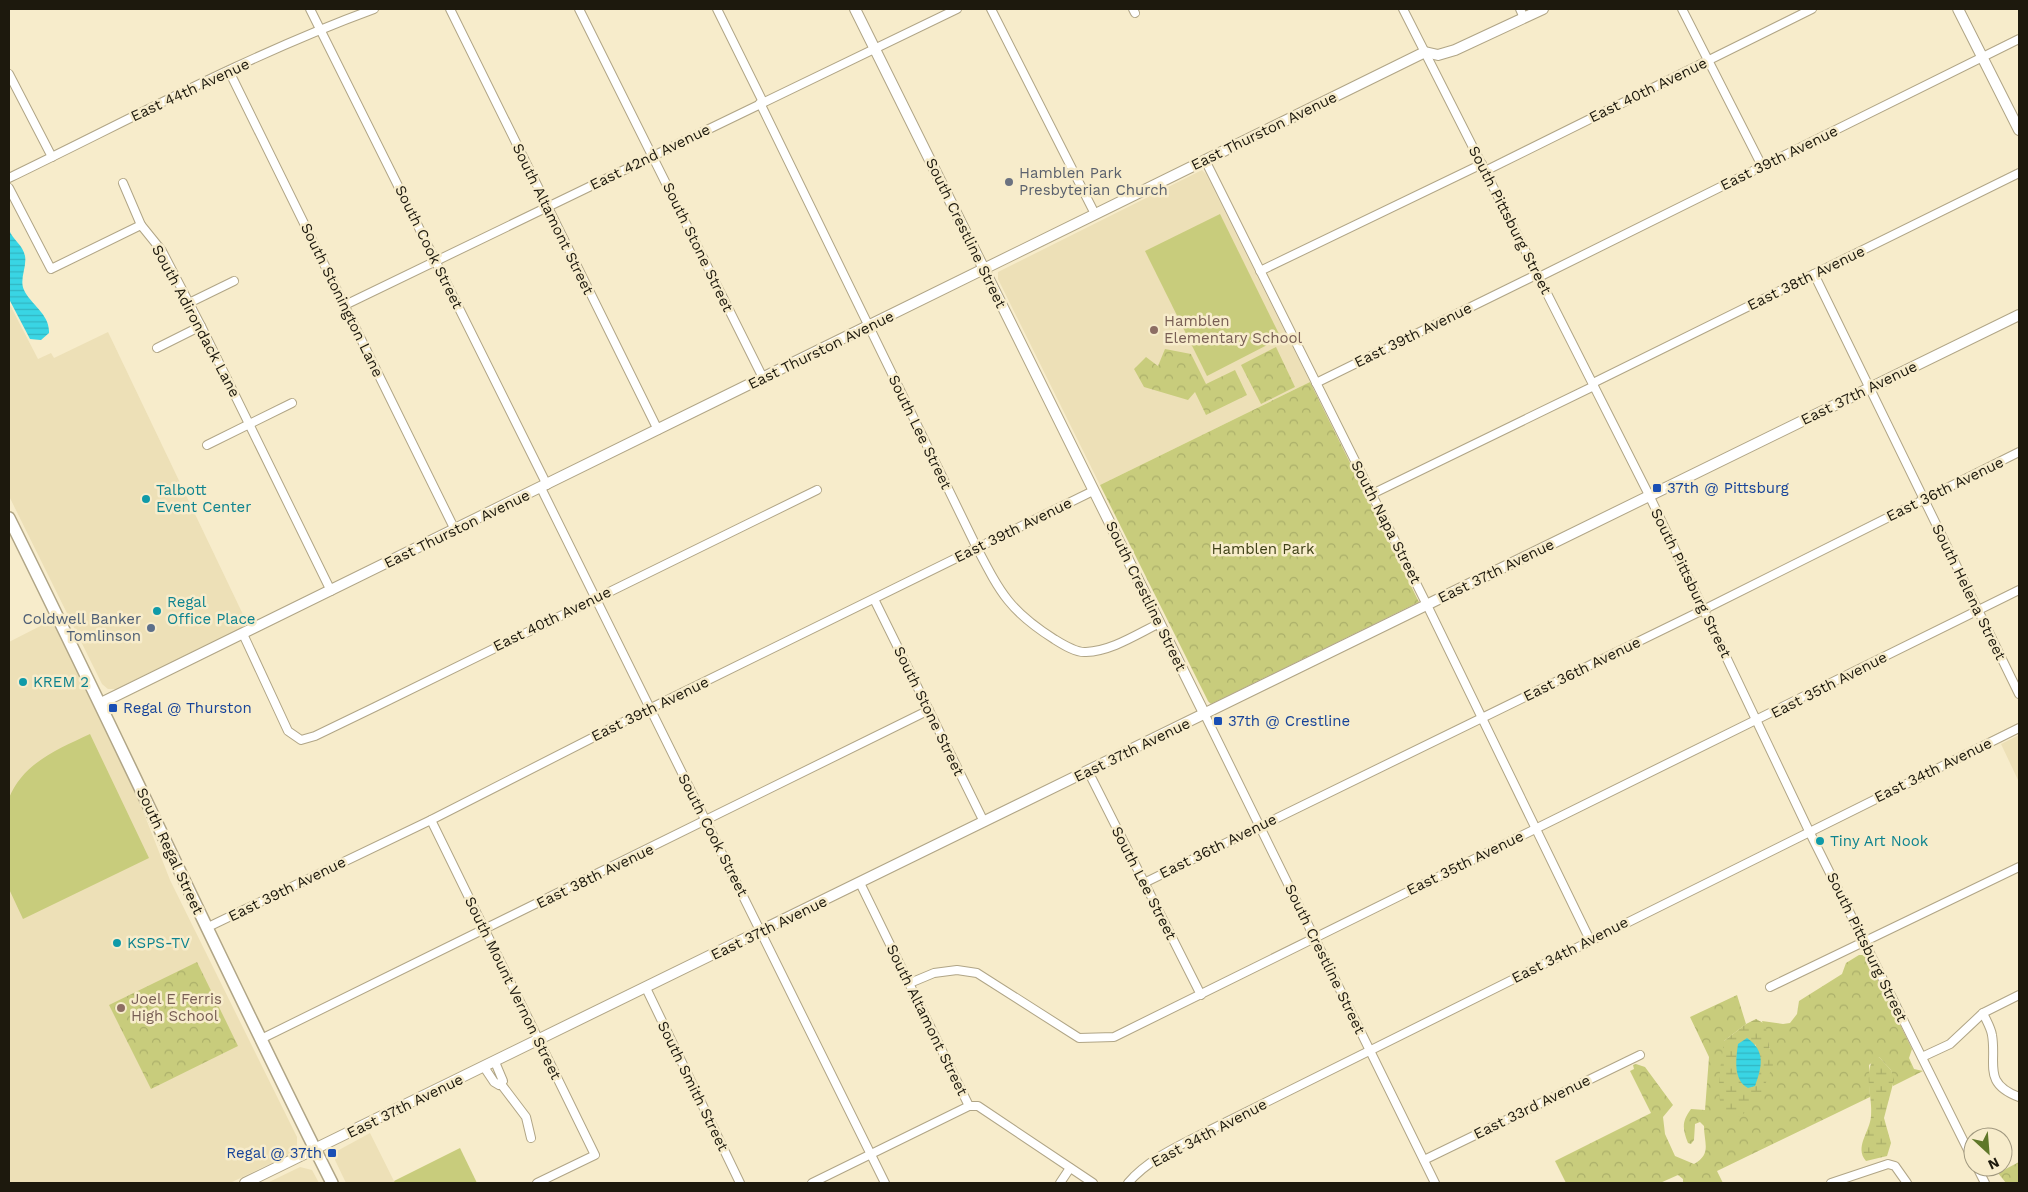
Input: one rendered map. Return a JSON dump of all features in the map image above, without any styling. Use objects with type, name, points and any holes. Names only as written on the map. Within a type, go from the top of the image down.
[{"type":"main road","name":"South Regal Street","points":[[9,518],[101,704],[206,928],[332,1183]]},
{"type":"street","name":"South Cook Street","points":[[310,9],[436,261],[649,709],[707,821],[885,1183]]},
{"type":"street","name":"East 44th Avenue","points":[[9,178],[320,28],[374,9]]},
{"type":"street","name":"South Altamont Street","points":[[450,9],[658,430]]},
{"type":"street","name":"South Stone Street","points":[[579,9],[763,378]]},
{"type":"street","name":"South Lee Street","points":[[717,9],[865,316],[868,326],[997,587],[1015,611],[1062,644],[1084,652],[1106,648],[1160,624]]},
{"type":"street","name":"South Crestline Street","points":[[854,9],[1315,937],[1435,1183]]},
{"type":"street","name":"East 42nd Avenue","points":[[345,305],[956,9]]},
{"type":"street","points":[[991,9],[1095,214]]},
{"type":"street","name":"South Pittsburg Street","points":[[1404,9],[1649,495],[1810,832],[1963,1140]]},
{"type":"street","name":"East Thurston Avenue","points":[[101,704],[1425,52],[1438,55],[1455,50],[1522,13],[1543,9]]},
{"type":"street","points":[[1682,9],[1762,166]]},
{"type":"street","name":"East 40th Avenue","points":[[1260,271],[1483,168],[1812,9]]},
{"type":"street","points":[[1958,9],[2019,130]]},
{"type":"street","name":"East 39th Avenue","points":[[1316,383],[1539,276],[2019,39]]},
{"type":"street","name":"South Stonington Lane","points":[[229,71],[455,530]]},
{"type":"street","points":[[9,74],[52,158]]},
{"type":"street","name":"South Napa Street","points":[[1204,160],[1427,605],[1590,940]]},
{"type":"street","name":"East 38th Avenue","points":[[1372,494],[2019,173]]},
{"type":"street","name":"South Adirondack Lane","points":[[123,183],[141,225],[162,251],[201,326],[331,591]]},
{"type":"street","points":[[9,188],[51,269],[141,225]]},
{"type":"street","name":"South Helena Street","points":[[1814,274],[1871,387],[2019,694]]},
{"type":"street","points":[[189,303],[234,281]]},
{"type":"street","name":"East 37th Avenue","points":[[245,1183],[484,1068],[2019,315]]},
{"type":"street","points":[[157,348],[201,326]]},
{"type":"street","points":[[207,445],[292,403]]},
{"type":"street","name":"East 36th Avenue","points":[[1144,883],[1705,609],[2019,452]]},
{"type":"street","name":"East 40th Avenue","points":[[243,634],[288,731],[301,740],[315,736],[817,490]]},
{"type":"street","name":"East 39th Avenue","points":[[206,928],[431,820],[649,709],[1093,491]]},
{"type":"street","name":"East 35th Avenue","points":[[910,983],[934,973],[957,970],[977,973],[1079,1038],[1099,1039],[1114,1037],[2019,590]]},
{"type":"street","name":"South Stone Street","points":[[874,600],[984,822]]},
{"type":"street","name":"East 38th Avenue","points":[[261,1039],[707,821],[928,710]]},
{"type":"street","name":"East 34th Avenue","points":[[1128,1183],[1135,1175],[1161,1155],[2019,728]]},
{"type":"street","name":"South Lee Street","points":[[1088,771],[1201,995]]},
{"type":"street","name":"South Mount Vernon Street","points":[[431,820],[595,1155],[536,1183]]},
{"type":"street","points":[[1770,988],[2019,867]]},
{"type":"street","name":"South Altamont Street","points":[[860,883],[969,1106],[978,1106],[1093,1183]]},
{"type":"street","name":"South Smith Street","points":[[646,988],[740,1183]]},
{"type":"street","points":[[1922,1057],[1950,1044],[1982,1013],[2019,995]]},
{"type":"street","points":[[1982,1013],[1992,1034],[1993,1075],[2004,1089],[2019,1097]]},
{"type":"street","name":"East 33rd Avenue","points":[[1424,1160],[1640,1055]]},
{"type":"street","points":[[495,1062],[503,1081],[501,1084]]},
{"type":"street","points":[[484,1068],[494,1082],[501,1084],[526,1118],[531,1138]]},
{"type":"street","points":[[812,1183],[969,1106]]},
{"type":"street","points":[[1832,1183],[1888,1164],[1896,1166],[1907,1183]]},
{"type":"street","points":[[1060,1183],[1070,1168]]},
{"type":"shaded area","name":"Hamblen Elementary School","points":[[1202,170],[1206,174],[1310,382],[1100,485],[998,279],[998,272]]},
{"type":"shaded area","points":[[9,303],[38,359],[51,353],[54,358],[108,332],[248,625],[116,689],[108,689],[102,684],[9,496]]},
{"type":"shaded area","name":"Joel E Ferris High School","points":[[52,620],[136,793],[170,880],[297,1137],[297,1148],[292,1153],[230,1183],[9,1183],[9,642]]},
{"type":"shaded area","points":[[2019,735],[2019,782],[2001,744]]},
{"type":"shaded area","points":[[370,1133],[395,1183],[346,1183],[335,1160],[337,1151]]},
{"type":"shaded area","points":[[300,1167],[312,1170],[319,1183],[267,1183]]},
{"type":"green space","points":[[1220,214],[1281,338],[1207,376],[1145,251]]},
{"type":"green space","points":[[1276,347],[1295,387],[1261,404],[1241,365]]},
{"type":"green space","points":[[1165,349],[1191,354],[1206,384],[1235,370],[1247,395],[1206,415],[1195,392],[1188,400],[1144,387],[1134,369],[1146,357],[1158,366]]},
{"type":"green space","name":"Hamblen Park","points":[[1310,382],[1419,602],[1211,704],[1100,485]]},
{"type":"green space","points":[[90,734],[149,858],[23,919],[9,889],[9,798],[15,786],[32,766],[66,745]]},
{"type":"green space","points":[[1859,955],[1865,955],[1868,959],[1912,1049],[1909,1058],[1914,1069],[1923,1071],[1893,1086],[1891,1070],[1879,1057],[1869,1065],[1870,1097],[1717,1171],[1723,1183],[1683,1183],[1683,1179],[1678,1175],[1660,1183],[1566,1183],[1555,1161],[1651,1113],[1630,1071],[1634,1069],[1633,1065],[1636,1064],[1645,1067],[1673,1105],[1663,1117],[1665,1134],[1675,1156],[1694,1164],[1700,1160],[1706,1148],[1704,1126],[1700,1122],[1695,1124],[1694,1140],[1691,1144],[1688,1143],[1684,1125],[1691,1109],[1705,1110],[1709,1057],[1690,1017],[1737,995],[1746,1024],[1724,1041],[1770,1049],[1762,1021],[1790,1023],[1797,1014],[1799,1001],[1842,974],[1846,963]]},
{"type":"green space","points":[[197,962],[238,1046],[151,1089],[109,1005]]},
{"type":"green space","points":[[1756,1019],[1765,1024],[1773,1065],[1761,1095],[1750,1109],[1740,1116],[1730,1118],[1724,1112],[1719,1094],[1724,1041],[1746,1024]],"holes":[[[1755,1044],[1760,1060],[1759,1075],[1755,1086],[1748,1088]]]},
{"type":"green space","points":[[1879,1057],[1891,1070],[1894,1080],[1884,1118],[1891,1143],[1887,1156],[1866,1161],[1863,1156],[1862,1145],[1871,1116],[1869,1071],[1874,1058]]},
{"type":"green space","points":[[460,1148],[477,1183],[395,1183],[394,1181]]},
{"type":"green space","points":[[2019,1162],[2019,1183],[2006,1183],[2001,1177],[2013,1177],[2013,1165]]},
{"type":"water","points":[[9,230],[25,256],[22,282],[24,290],[43,315],[48,326],[49,333],[41,340],[30,339],[9,299]]},
{"type":"water","points":[[1747,1038],[1757,1048],[1761,1060],[1755,1086],[1748,1088],[1740,1080],[1736,1062],[1738,1044]]},
{"type":"place","name":"Hamblen Park Presbyterian Church","points":[[1009,182]]},
{"type":"place","name":"Hamblen Elementary School","points":[[1154,330]]},
{"type":"place","name":"37th @ Pittsburg","points":[[1657,488]]},
{"type":"place","name":"Talbott Event Center","points":[[146,499]]},
{"type":"place","name":"Regal Office Place","points":[[157,611]]},
{"type":"place","name":"Coldwell Banker Tomlinson","points":[[151,628]]},
{"type":"place","name":"KREM 2","points":[[23,682]]},
{"type":"place","name":"Regal @ Thurston","points":[[113,708]]},
{"type":"place","name":"37th @ Crestline","points":[[1218,721]]},
{"type":"place","name":"Tiny Art Nook","points":[[1820,841]]},
{"type":"place","name":"KSPS-TV","points":[[117,943]]},
{"type":"place","name":"Joel E Ferris High School","points":[[121,1008]]},
{"type":"place","name":"Regal @ 37th","points":[[332,1153]]}]
